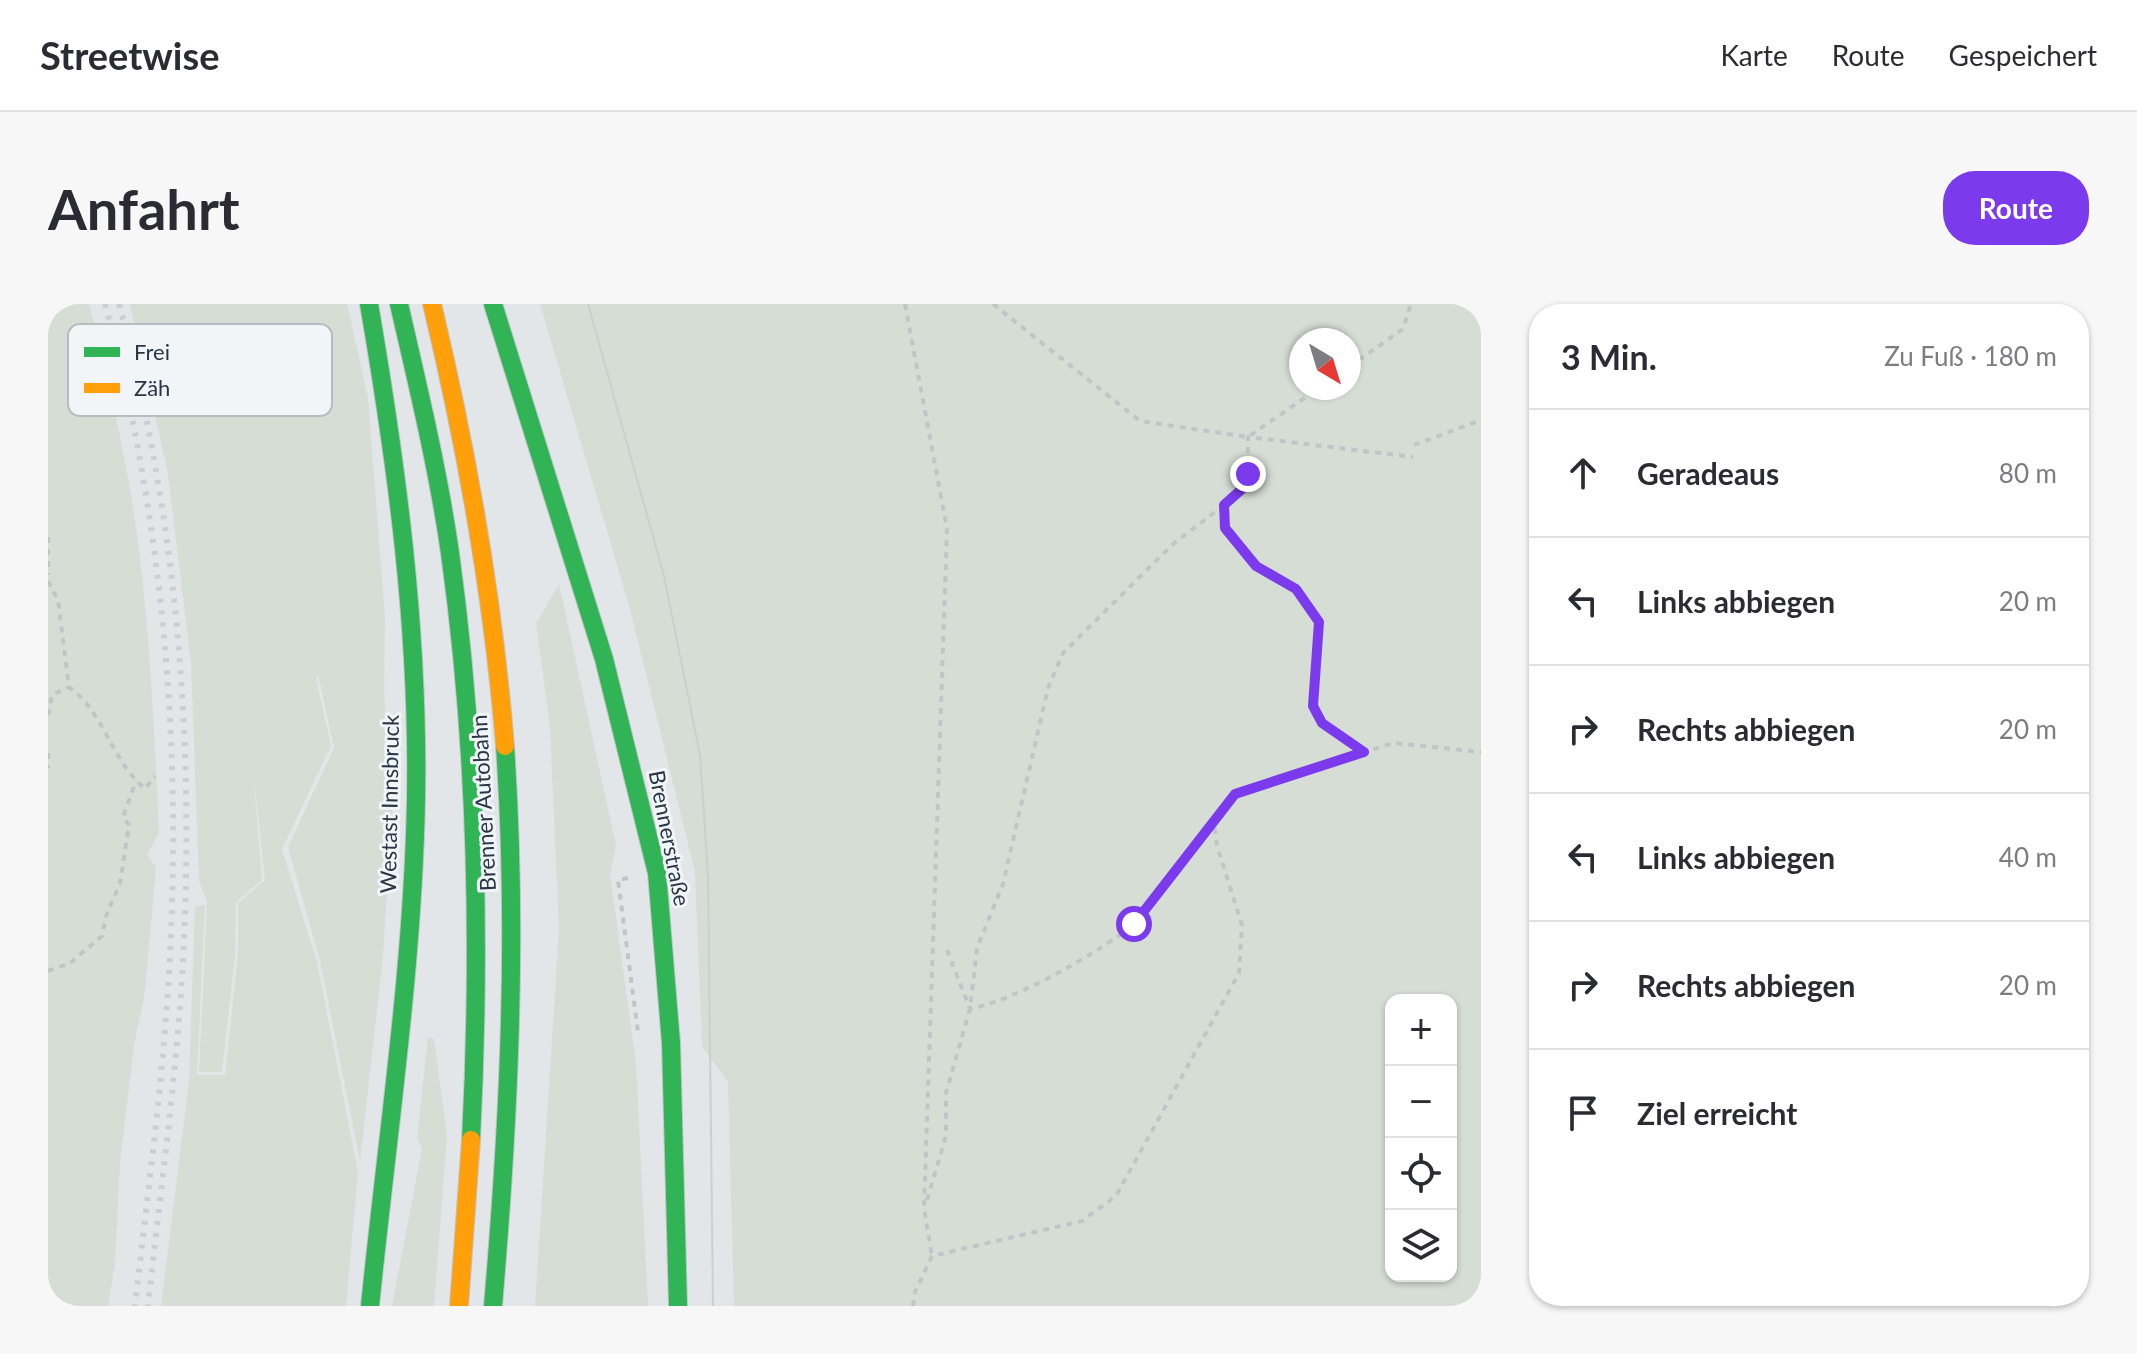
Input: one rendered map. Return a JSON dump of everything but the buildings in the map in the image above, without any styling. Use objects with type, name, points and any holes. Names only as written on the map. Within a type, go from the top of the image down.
[{"type":"main road","name":"Westast Innsbruck","points":[[369,304],[392,430],[407,559],[414,673],[416,799],[400,1053],[383,1172],[370,1306]]},
{"type":"main road","name":"Brenner Autobahn","points":[[399,304],[415,363],[452,559],[473,754],[480,898],[474,1095],[459,1306]]},
{"type":"main road","name":"Brenner Autobahn","points":[[432,304],[467,456],[487,570],[498,661],[513,911],[513,1005],[505,1165],[493,1306]]},
{"type":"main road","name":"Brennerstraße","points":[[493,304],[565,543],[604,659],[657,873],[671,1043],[678,1306]]},
{"type":"main road","name":"Brennerstraße","points":[[565,543],[625,823]]},
{"type":"main road","name":"Brennerstraße","points":[[643,933],[672,1153]]},
{"type":"main road","points":[[503,1306],[505,1165]]},
{"type":"path","points":[[905,304],[947,529],[924,1208],[932,1256],[915,1292],[913,1306]]},
{"type":"path","points":[[993,304],[1140,421],[1413,457]]},
{"type":"path","points":[[1361,359],[1403,329],[1411,304]]},
{"type":"path","points":[[1248,437],[1302,400]]},
{"type":"path","points":[[1414,445],[1481,420]]},
{"type":"path","points":[[924,1208],[946,1136],[946,1093],[970,1009],[977,948],[1003,884],[1048,688],[1063,653],[1173,544],[1242,489],[1248,474],[1248,437]]},
{"type":"path","points":[[1224,505],[1225,528],[1256,566],[1296,589],[1319,622],[1313,706],[1322,723],[1364,752]]},
{"type":"path","points":[[48,537],[48,575]]},
{"type":"path","points":[[48,581],[58,600],[69,687],[86,700],[112,751],[136,781],[145,789],[155,776]]},
{"type":"path","points":[[48,715],[52,695],[69,687]]},
{"type":"path","points":[[970,1009],[991,1005],[1058,971],[1134,924],[1235,794],[1393,743],[1481,752]]},
{"type":"path","points":[[48,753],[48,768]]},
{"type":"path","points":[[48,971],[70,963],[102,936],[106,916],[120,883],[129,825],[123,817],[136,781]]},
{"type":"path","points":[[932,1256],[1082,1221],[1116,1196],[1239,973],[1242,925],[1217,846],[1214,824]]},
{"type":"path","points":[[628,878],[618,880],[639,1043]]},
{"type":"path","points":[[947,950],[970,1009]]},
{"type":"shaded area","points":[[48,304],[89,304],[94,324],[68,324],[68,416],[115,416],[132,500],[144,599],[159,833],[147,854],[156,867],[145,992],[134,1045],[120,1163],[115,1263],[108,1306],[48,1306]]},
{"type":"shaded area","points":[[130,304],[347,304],[368,398],[385,618],[384,691],[392,809],[383,956],[360,1161],[320,961],[288,847],[334,748],[318,674],[316,679],[331,746],[282,849],[317,962],[358,1172],[346,1306],[161,1306],[189,1081],[195,906],[205,905],[197,1075],[225,1075],[238,954],[238,903],[265,880],[253,770],[262,880],[236,902],[235,956],[222,1072],[199,1072],[207,902],[199,881],[191,663],[168,474],[155,416],[332,416],[332,324],[134,324]]},
{"type":"shaded area","points":[[540,304],[1481,304],[1481,1306],[734,1306],[728,1082],[702,1046],[695,872],[630,609]]},
{"type":"shaded area","points":[[559,584],[616,845],[610,874],[636,1063],[648,1306],[535,1306],[559,929],[550,728],[536,623]]},
{"type":"shaded area","points":[[428,1037],[434,1039],[447,1136],[434,1306],[392,1306],[422,1149],[417,1137]]},
{"type":"tram line","points":[[588,304],[664,576],[700,755],[708,875],[713,1306]]},
{"type":"railway","points":[[105,304],[110,324]]},
{"type":"railway","points":[[119,304],[124,324]]},
{"type":"railway","points":[[131,416],[162,616],[169,695],[173,854],[169,980],[135,1306]]},
{"type":"railway","points":[[145,416],[175,607],[185,761],[186,838],[180,1013],[148,1306]]},
{"type":"traffic: fast","points":[[369,304],[389,427],[404,550],[416,736],[410,926],[370,1306]]},
{"type":"traffic: fast","points":[[399,304],[445,522],[466,699],[476,920],[471,1140]]},
{"type":"traffic: fast","points":[[493,304],[604,659],[657,873],[671,1043],[678,1306]]},
{"type":"traffic: fast","points":[[493,1306],[510,1026],[511,886],[505,746]]},
{"type":"traffic: slow","points":[[432,304],[477,524],[505,746]]},
{"type":"traffic: slow","points":[[459,1306],[471,1140]]},
{"type":"route","points":[[1134,924],[1235,794],[1364,752],[1322,723],[1313,706],[1319,622],[1296,589],[1256,566],[1225,528],[1224,505],[1242,489],[1248,474]]}]
